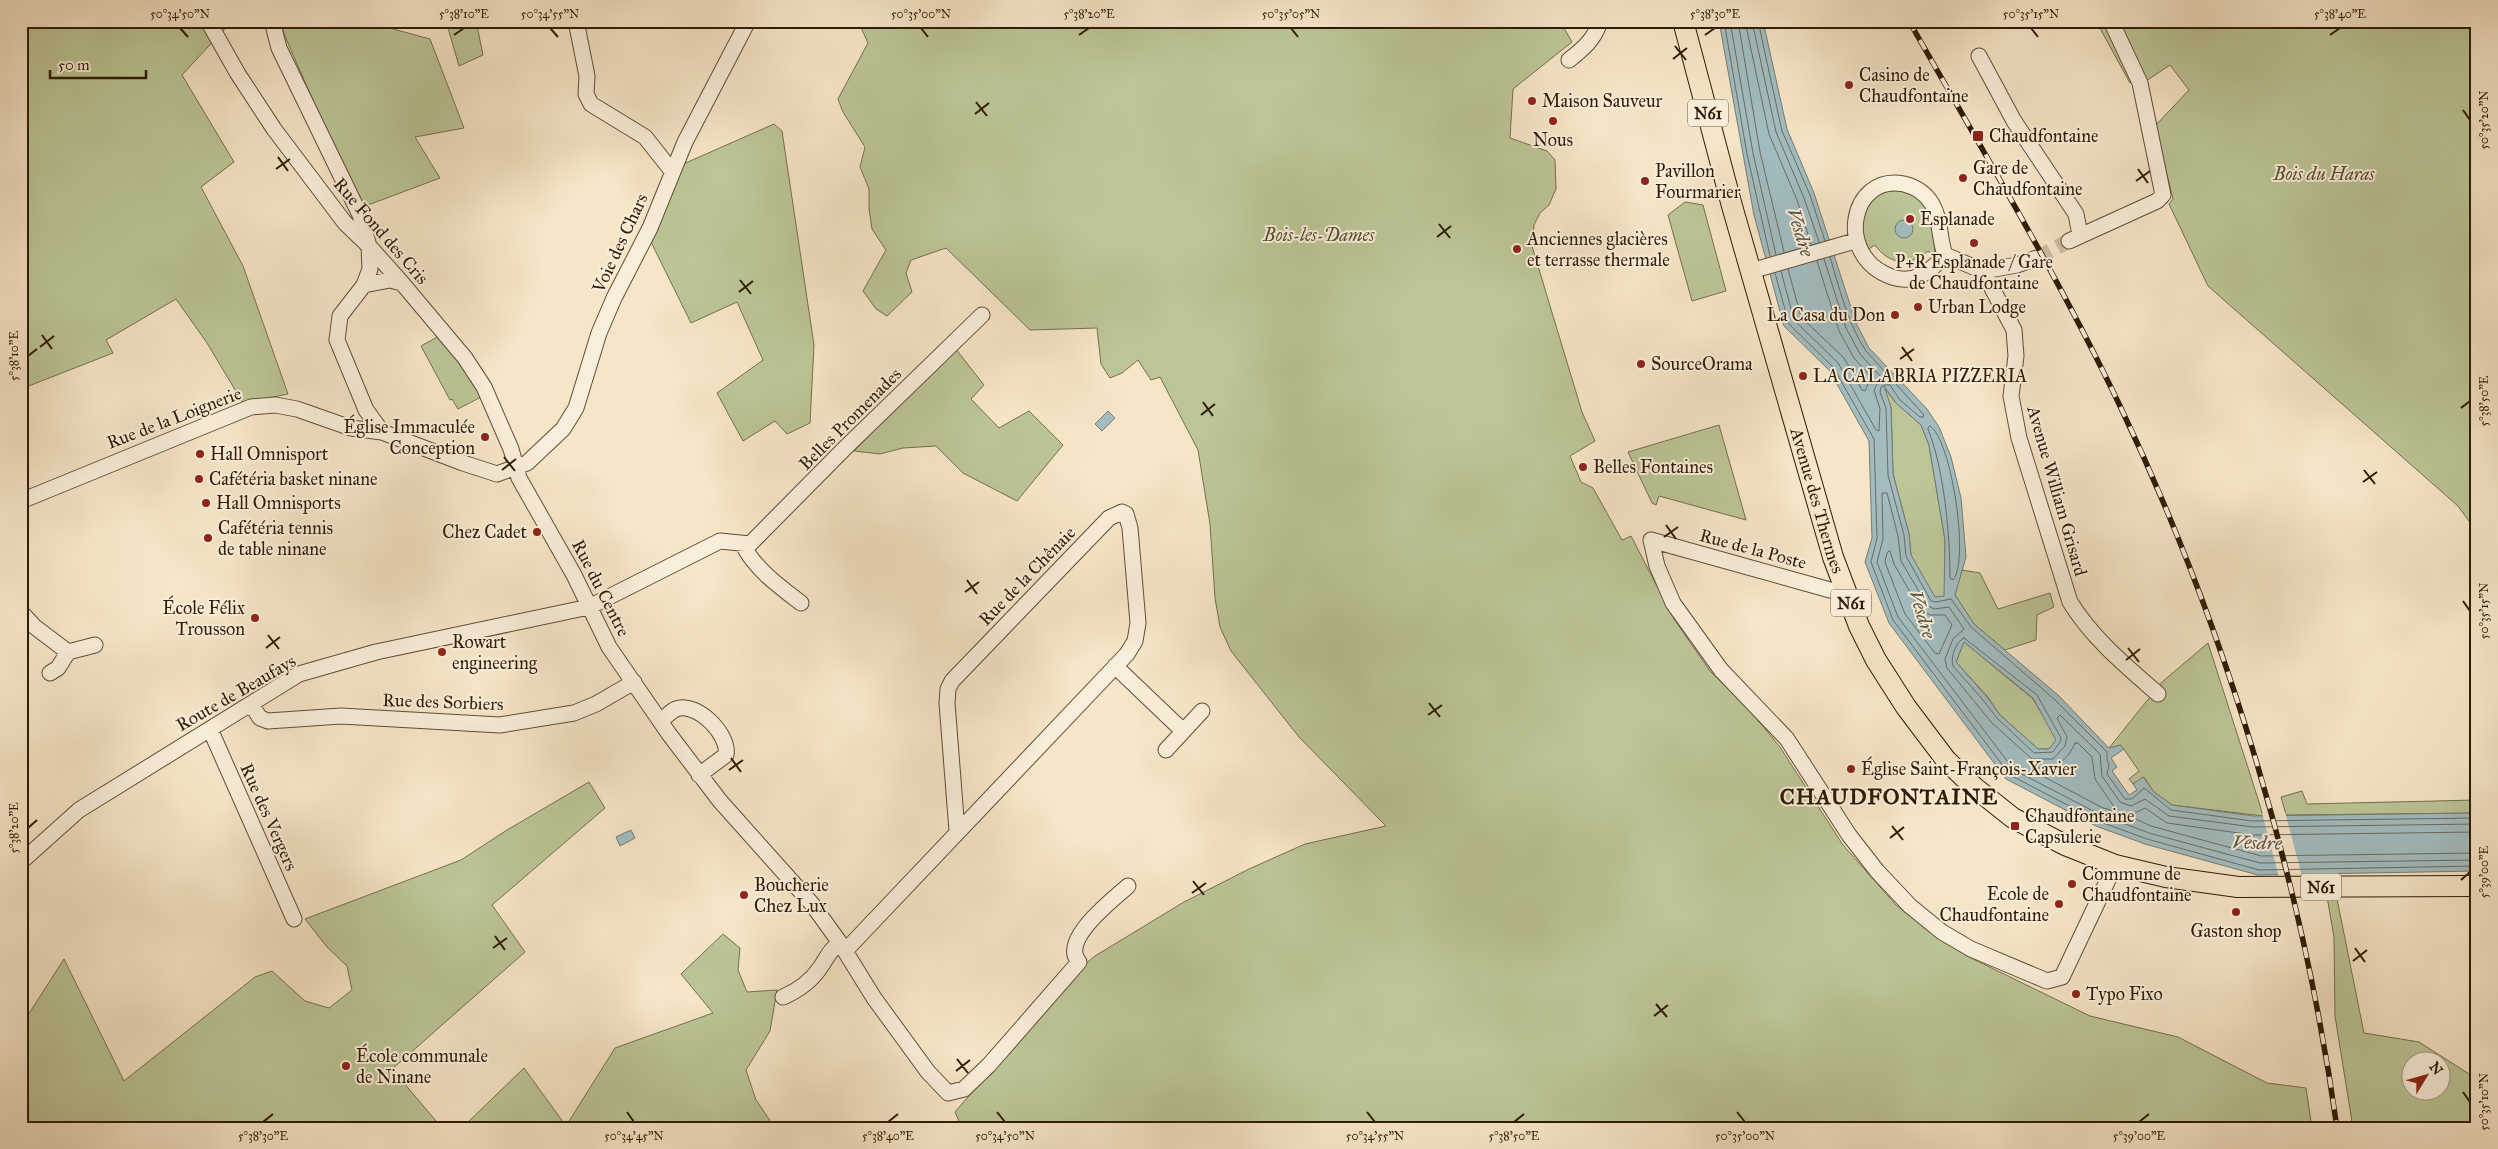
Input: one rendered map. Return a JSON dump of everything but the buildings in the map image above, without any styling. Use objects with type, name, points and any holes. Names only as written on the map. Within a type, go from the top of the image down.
[{"type":"main road","name":"Avenue des Thermes","points":[[1683,21],[1760,269],[1820,516],[1846,591],[1859,626],[1876,660],[1906,707],[1946,760],[1974,787],[2014,818],[2065,845],[2115,865],[2166,877],[2238,887],[2477,886]]},
{"type":"street","name":"Rue Fond des Cris","points":[[208,21],[238,74],[274,129],[345,223],[369,246],[402,283],[465,358],[484,387],[511,450],[516,469]]},
{"type":"street","points":[[272,21],[279,48],[360,215],[369,246],[370,269],[364,284],[340,316],[337,340],[363,403],[372,421],[382,432]]},
{"type":"street","points":[[576,21],[586,76],[586,94],[591,104],[645,136],[672,171]]},
{"type":"street","name":"Voie des Chars","points":[[516,469],[527,463],[563,429],[576,408],[599,333],[614,298],[650,228],[685,142],[748,21]]},
{"type":"street","points":[[1569,60],[1587,46],[1597,33],[1600,21]]},
{"type":"street","points":[[1979,56],[2014,121],[2076,214],[2075,238],[2157,201],[2163,195],[2140,83],[2111,21]]},
{"type":"street","points":[[1945,255],[1933,268],[1920,276],[1896,279],[1883,274],[1872,267],[1862,255],[1855,241],[1854,225],[1862,203],[1873,191],[1889,184],[1900,183],[1919,190],[1932,204],[1938,218],[1939,240],[1945,255],[1983,271],[2017,265],[2037,258]]},
{"type":"street","points":[[1760,269],[1855,241]]},
{"type":"street","name":"Avenue William Grisard","points":[[1983,271],[2014,330],[2016,356],[2011,396],[2019,438],[2070,602],[2084,624],[2104,647],[2158,694]]},
{"type":"street","points":[[364,284],[390,280],[402,283]]},
{"type":"street","name":"Belles Promenades","points":[[742,545],[750,544],[845,448],[982,315]]},
{"type":"street","points":[[351,428],[364,416],[363,403]]},
{"type":"street","name":"Rue de la Loignerie","points":[[21,501],[251,407],[275,405],[296,409],[351,428],[382,432],[497,474],[516,469]]},
{"type":"street","name":"Rue du Centre","points":[[516,469],[609,647],[660,721],[699,775],[755,842],[812,904],[874,998],[928,1072],[948,1093],[964,1089],[989,1065],[1079,962],[1076,958],[1075,949],[1090,918],[1128,886]]},
{"type":"street","name":"Rue de la Chênaie","points":[[782,997],[794,993],[807,982],[818,970],[832,948],[842,947],[957,831],[1115,666],[1135,641],[1138,623],[1130,528],[1126,514],[1122,512],[1109,518],[952,682],[948,689],[947,703],[957,831]]},
{"type":"street","name":"Rue de la Poste","points":[[1846,591],[1830,590],[1651,540],[1657,566],[1673,602],[1721,670],[1787,739],[1849,835],[1876,871],[1910,906],[1942,932],[1971,949],[2047,981],[2062,977],[2115,865]]},
{"type":"street","points":[[589,607],[720,541],[742,545],[754,562],[783,590],[801,603]]},
{"type":"street","name":"Route de Beaufays","points":[[21,862],[79,810],[298,674],[376,652],[589,607]]},
{"type":"street","points":[[21,612],[35,626],[68,652]]},
{"type":"street","points":[[50,674],[58,668],[68,652],[95,645]]},
{"type":"street","points":[[1115,666],[1182,730]]},
{"type":"street","name":"Rue des Sorbiers","points":[[251,704],[260,718],[268,721],[341,716],[500,725],[574,714],[596,704],[634,682]]},
{"type":"street","points":[[660,721],[677,709],[696,709],[715,726],[727,750],[726,755],[699,775]]},
{"type":"street","points":[[1166,750],[1182,730],[1202,711]]},
{"type":"street","name":"Rue des Vergers","points":[[210,729],[294,919]]},
{"type":"green space","points":[[21,21],[232,21],[182,75],[234,162],[201,187],[243,266],[288,394],[243,403],[207,343],[176,299],[106,340],[113,353],[21,389]]},
{"type":"green space","points":[[281,21],[380,21],[382,26],[430,39],[464,128],[415,137],[440,178],[360,208],[284,34]]},
{"type":"green space","points":[[446,21],[476,21],[483,55],[459,66]]},
{"type":"green space","name":"Bois-les-Dames","points":[[858,21],[1560,21],[1572,42],[1513,89],[1510,138],[1547,151],[1555,160],[1556,189],[1549,205],[1540,213],[1534,225],[1532,246],[1582,412],[1595,441],[1570,456],[1581,482],[1593,488],[1622,540],[1631,536],[1674,619],[1710,671],[1751,712],[1780,747],[1843,845],[1896,905],[1929,931],[1967,956],[2090,1016],[2178,1037],[2267,1083],[2306,1088],[2312,1128],[962,1128],[955,1112],[1077,971],[1095,956],[1184,902],[1249,869],[1305,844],[1386,826],[1299,737],[1231,651],[1220,627],[1215,598],[1210,524],[1198,450],[1160,377],[1151,380],[1138,360],[1122,373],[1110,378],[1101,364],[1097,328],[1030,330],[946,248],[911,260],[906,273],[912,292],[887,316],[876,309],[863,291],[886,250],[872,229],[869,189],[860,167],[865,147],[843,112],[838,99],[868,43]]},
{"type":"green space","points":[[2096,21],[2103,21],[2135,80],[2130,83]]},
{"type":"green space","name":"Bois du Haras","points":[[2115,21],[2477,21],[2477,532],[2458,506],[2208,286],[2169,204],[2173,199],[2155,126],[2189,90],[2170,65],[2146,81]]},
{"type":"green space","points":[[774,124],[782,131],[814,345],[810,423],[787,434],[775,421],[743,441],[717,393],[763,360],[737,302],[691,323],[651,242],[681,165]]},
{"type":"green space","points":[[1889,188],[1919,195],[1933,220],[1935,258],[1928,251],[1915,260],[1900,262],[1887,257],[1875,245],[1864,252],[1862,213],[1870,201]]},
{"type":"green space","points":[[1685,202],[1703,205],[1726,291],[1692,301],[1668,215]]},
{"type":"green space","points":[[439,336],[463,365],[481,397],[458,409],[452,399],[450,400],[421,346]]},
{"type":"green space","points":[[955,348],[984,385],[971,399],[999,428],[1029,411],[1063,445],[1017,501],[963,473],[936,446],[903,448],[880,454],[854,451]]},
{"type":"green space","points":[[1883,386],[1896,403],[1921,425],[1929,445],[1945,540],[1945,596],[1935,598],[1911,555],[1909,534],[1893,474],[1891,407]]},
{"type":"green space","points":[[1719,425],[1746,520],[1659,496],[1656,505],[1652,503],[1628,452]]},
{"type":"green space","points":[[1962,570],[1980,573],[1998,609],[2050,593],[2054,607],[2037,615],[2036,640],[2005,650],[1974,624],[1955,595]]},
{"type":"green space","points":[[1964,642],[2033,699],[2057,739],[2049,749],[2038,749],[2000,715],[1987,696],[1956,662]]},
{"type":"green space","points":[[2208,643],[2263,816],[2172,805],[2154,792],[2144,777],[2133,784],[2129,779],[2139,771],[2121,745],[2109,748],[2162,682]]},
{"type":"green space","points":[[589,782],[605,808],[492,905],[525,952],[392,1069],[442,1128],[21,1128],[21,1026],[64,959],[124,1081],[255,977],[272,971],[305,1001],[329,1008],[352,990],[347,966],[327,947],[305,919],[461,860],[507,830]]},
{"type":"green space","points":[[2302,791],[2307,804],[2477,800],[2477,813],[2286,815],[2281,797]]},
{"type":"green space","points":[[2336,894],[2364,1033],[2419,1042],[2435,1052],[2400,1052],[2400,1102],[2450,1102],[2450,1062],[2477,1079],[2477,1128],[2353,1128],[2335,1016],[2334,937],[2327,897]]},
{"type":"green space","points":[[723,934],[740,948],[738,970],[747,992],[777,990],[770,1031],[746,1070],[756,1100],[775,1128],[462,1128],[524,1068],[566,1126],[615,1048],[713,1013],[681,974]]},
{"type":"water","name":"Vesdre","points":[[1719,21],[1763,21],[1787,129],[1814,193],[1856,323],[1869,348],[1927,409],[1939,427],[1951,457],[1961,498],[1966,557],[1955,595],[1974,624],[2058,695],[2109,748],[2121,745],[2124,749],[2111,758],[2117,767],[2112,771],[2129,795],[2137,790],[2133,784],[2143,777],[2154,792],[2172,805],[2253,816],[2477,813],[2477,871],[2258,875],[2145,844],[2096,826],[2006,779],[1889,623],[1865,562],[1872,538],[1869,441],[1829,370],[1784,326],[1754,215]],"holes":[[[1884,386],[1896,403],[1921,425],[1929,445],[1945,540],[1944,596],[1935,597],[1911,555],[1909,534],[1893,474],[1891,407]],[[1964,642],[2033,698],[2056,740],[2049,749],[2038,749],[2000,715],[1956,662]]]},
{"type":"water","points":[[1900,220],[1908,220],[1913,225],[1911,236],[1900,238],[1895,233],[1895,225]]},
{"type":"water","points":[[1108,411],[1115,418],[1102,431],[1095,424]]},
{"type":"water","points":[[631,830],[635,838],[620,846],[616,837]]},
{"type":"pier","points":[[2285,812],[2302,876],[2279,877],[2262,813]]},
{"type":"tunnel","points":[[2037,258],[2069,241]]},
{"type":"railway","points":[[1909,21],[2071,308],[2120,406],[2194,578],[2256,759],[2281,851],[2304,943],[2337,1128]]},
{"type":"place","name":"Casino de Chaudfontaine","points":[[1849,85]]},
{"type":"place","name":"Maison Sauveur","points":[[1532,101]]},
{"type":"place","name":"Nous","points":[[1553,121]]},
{"type":"place","name":"Chaudfontaine","points":[[1978,136]]},
{"type":"place","name":"Gare de Chaudfontaine","points":[[1963,178]]},
{"type":"place","name":"Pavillon Fourmarier","points":[[1645,181]]},
{"type":"place","name":"Esplanade","points":[[1910,219]]},
{"type":"place","name":"P+R Esplanade / Gare de Chaudfontaine","points":[[1974,243]]},
{"type":"place","name":"Anciennes glacières et terrasse thermale","points":[[1517,249]]},
{"type":"place","name":"Urban Lodge","points":[[1918,307]]},
{"type":"place","name":"La Casa du Don","points":[[1895,315]]},
{"type":"place","name":"SourceOrama","points":[[1641,364]]},
{"type":"place","name":"LA CALABRIA PIZZERIA","points":[[1803,376]]},
{"type":"place","name":"Église Immaculée Conception","points":[[485,437]]},
{"type":"place","name":"Hall Omnisport","points":[[200,454]]},
{"type":"place","name":"Belles Fontaines","points":[[1583,467]]},
{"type":"place","name":"Cafétéria basket ninane","points":[[199,479]]},
{"type":"place","name":"Hall Omnisports","points":[[206,503]]},
{"type":"place","name":"Chez Cadet","points":[[537,532]]},
{"type":"place","name":"Cafétéria tennis de table ninane","points":[[208,538]]},
{"type":"place","name":"École Félix Trousson","points":[[255,618]]},
{"type":"place","name":"Rowart engineering","points":[[442,652]]},
{"type":"place","name":"Église Saint-François-Xavier","points":[[1851,769]]},
{"type":"place","name":"Chaudfontaine Capsulerie","points":[[2015,826]]},
{"type":"place","name":"Commune de Chaudfontaine","points":[[2072,884]]},
{"type":"place","name":"Boucherie Chez Lux","points":[[744,895]]},
{"type":"place","name":"Ecole de Chaudfontaine","points":[[2059,904]]},
{"type":"place","name":"Gaston shop","points":[[2236,912]]},
{"type":"place","name":"Typo Fixo","points":[[2076,994]]},
{"type":"place","name":"École communale de Ninane","points":[[346,1066]]},
{"type":"district","name":"CHAUDFONTAINE","points":[[1889,796]]}]
